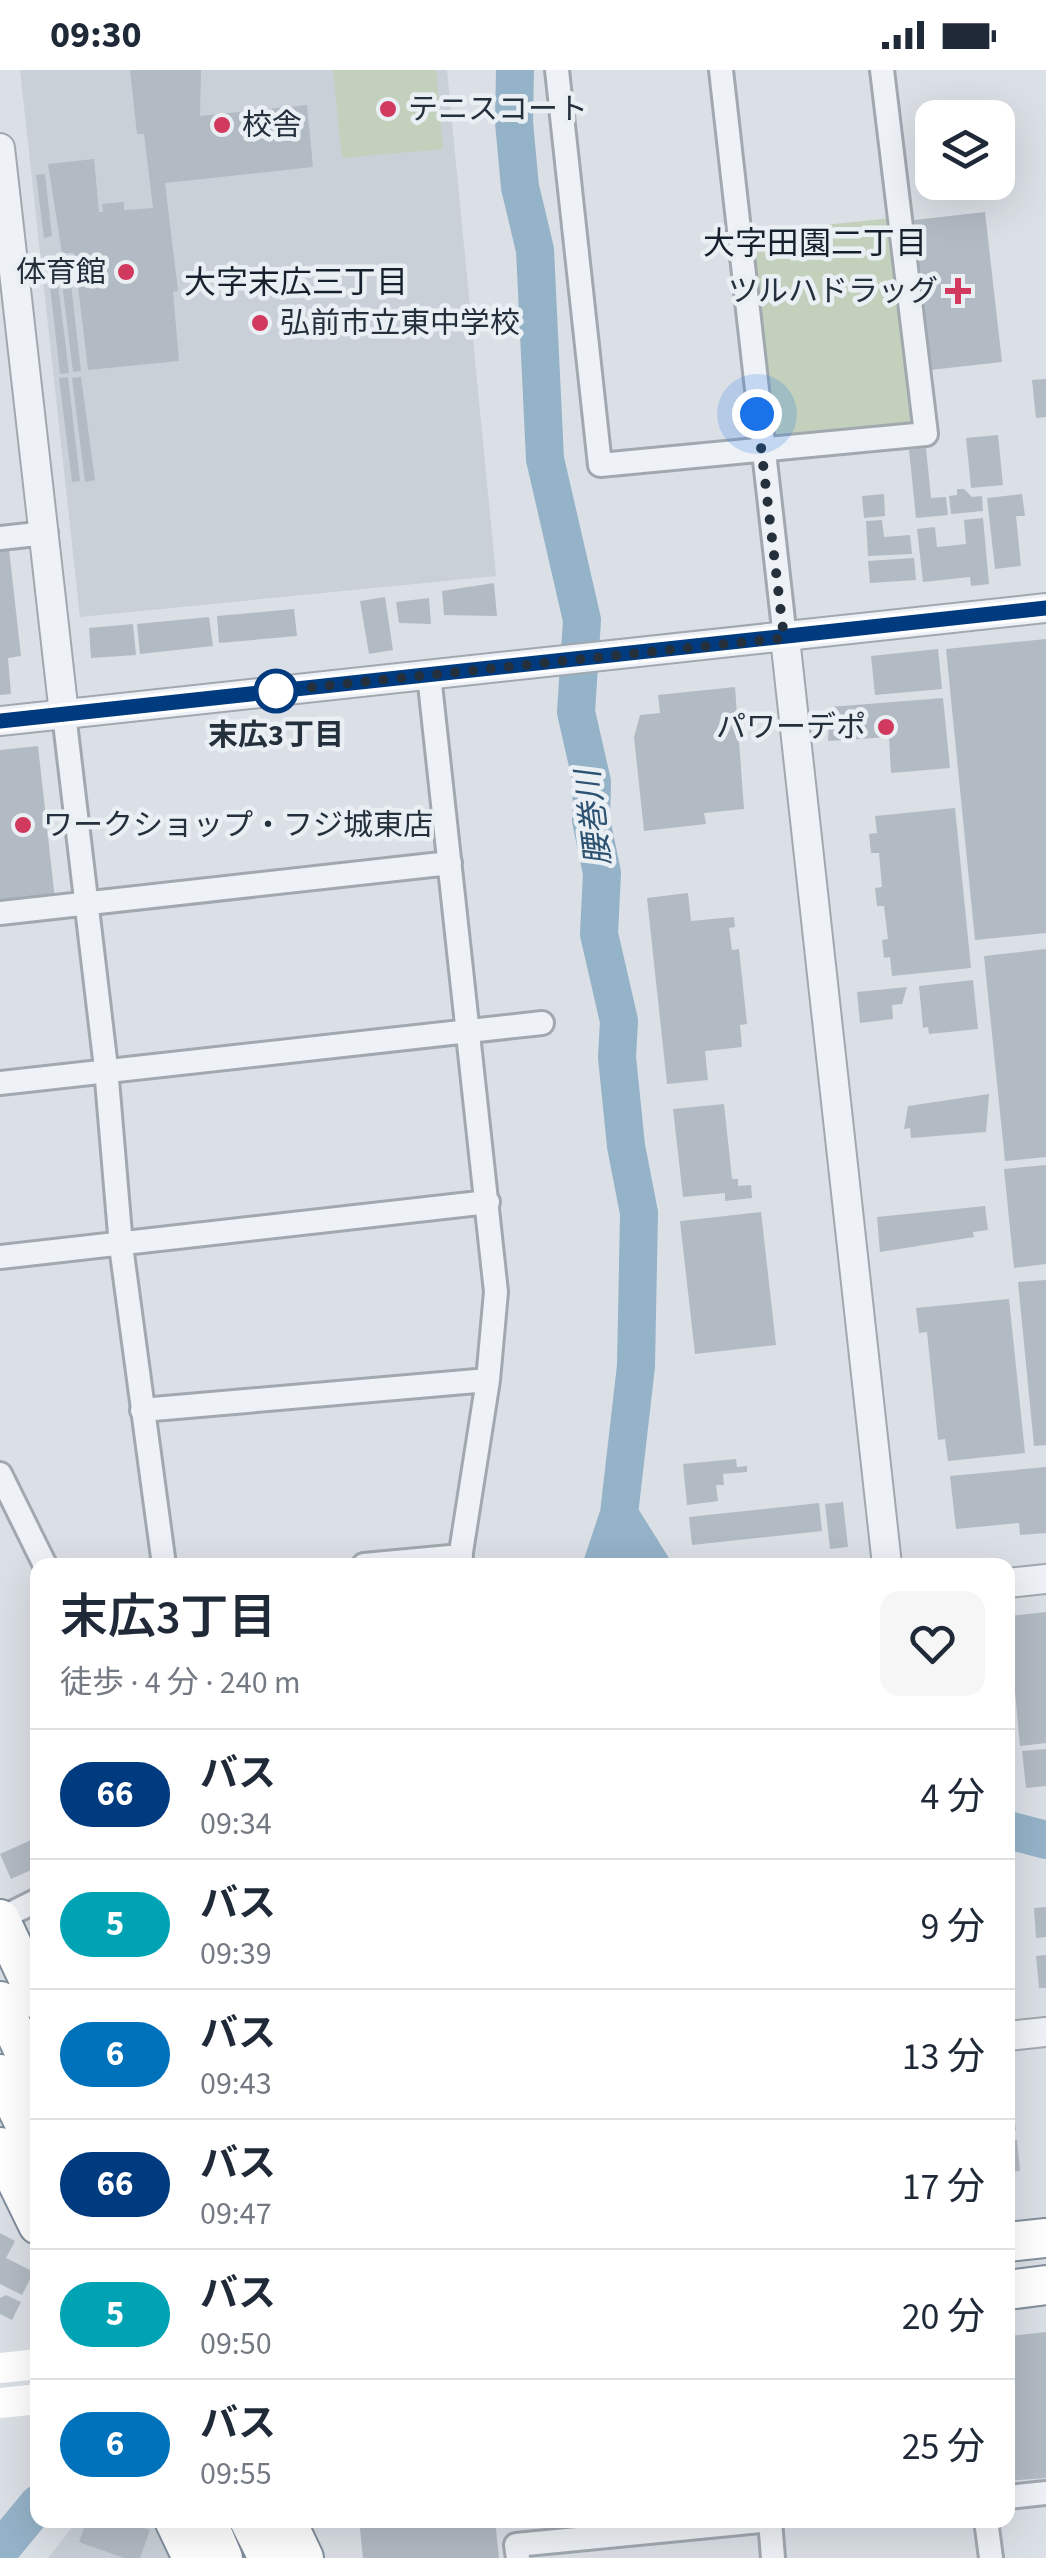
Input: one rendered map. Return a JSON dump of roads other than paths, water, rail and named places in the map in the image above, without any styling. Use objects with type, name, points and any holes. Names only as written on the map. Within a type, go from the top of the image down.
[{"type":"highway","points":[[0,1919],[30,1983]]},
{"type":"highway","points":[[0,2002],[30,2120]]},
{"type":"highway","points":[[0,2147],[30,2208]]},
{"type":"highway","points":[[1015,2241],[1046,2238]]},
{"type":"highway","points":[[1015,2289],[1046,2285]]},
{"type":"highway","points":[[178,2528],[192,2558]]},
{"type":"highway","points":[[210,2528],[223,2558]]},
{"type":"highway","points":[[253,2528],[268,2558]]},
{"type":"highway","points":[[290,2528],[304,2558]]},
{"type":"main road","points":[[0,2368],[30,2365]]},
{"type":"main road","points":[[0,2402],[30,2399]]},
{"type":"street","points":[[557,70],[600,465],[926,434],[882,70]]},
{"type":"street","points":[[721,70],[760,451],[886,1558]]},
{"type":"street","points":[[0,148],[106,1068],[121,1246],[163,1558]]},
{"type":"street","points":[[0,538],[46,533]]},
{"type":"street","points":[[0,721],[1046,608]]},
{"type":"street","points":[[429,675],[496,1292],[488,1380],[460,1558]]},
{"type":"street","points":[[0,913],[450,862]]},
{"type":"street","points":[[0,1082],[542,1023]]},
{"type":"street","points":[[0,1257],[488,1202]]},
{"type":"street","points":[[142,1410],[488,1380]]},
{"type":"street","points":[[0,1474],[42,1558]]},
{"type":"street","points":[[1015,1582],[1046,1579]]},
{"type":"street","points":[[0,1919],[30,1904]]},
{"type":"street","points":[[1015,2035],[1046,2032]]},
{"type":"street","points":[[1015,2497],[1046,2493]]},
{"type":"street","points":[[518,2558],[516,2545],[689,2528]]},
{"type":"street","points":[[772,2528],[774,2558]]},
{"type":"street","points":[[987,2528],[990,2558]]},
{"type":"waterway","name":"腰巻川","points":[[515,70],[514,122],[520,187],[535,250],[545,459],[582,620],[576,712],[592,782],[591,820],[602,873],[599,934],[619,1021],[617,1057],[626,1146],[639,1213],[636,1366],[619,1514],[604,1558]]},
{"type":"waterway","points":[[619,1514],[647,1558]]},
{"type":"waterway","points":[[1015,1832],[1046,1840]]},
{"type":"waterway","name":"腰巻川","points":[[0,2550],[30,2514]]},
{"type":"place","name":"テニスコート","points":[[388,109]]},
{"type":"place","name":"校舎","points":[[222,125]]},
{"type":"place","name":"体育館","points":[[126,272]]},
{"type":"place","name":"ツルハドラッグ","points":[[958,291]]},
{"type":"place","name":"弘前市立東中学校","points":[[260,323]]},
{"type":"place","name":"末広3丁目","points":[[276,691]]},
{"type":"place","name":"パワーデポ","points":[[886,727]]},
{"type":"place","name":"ワークショップ・フジ城東店","points":[[23,825]]},
{"type":"district","name":"大字田園二丁目","points":[[815,244]]},
{"type":"district","name":"大字末広三丁目","points":[[296,283]]}]
